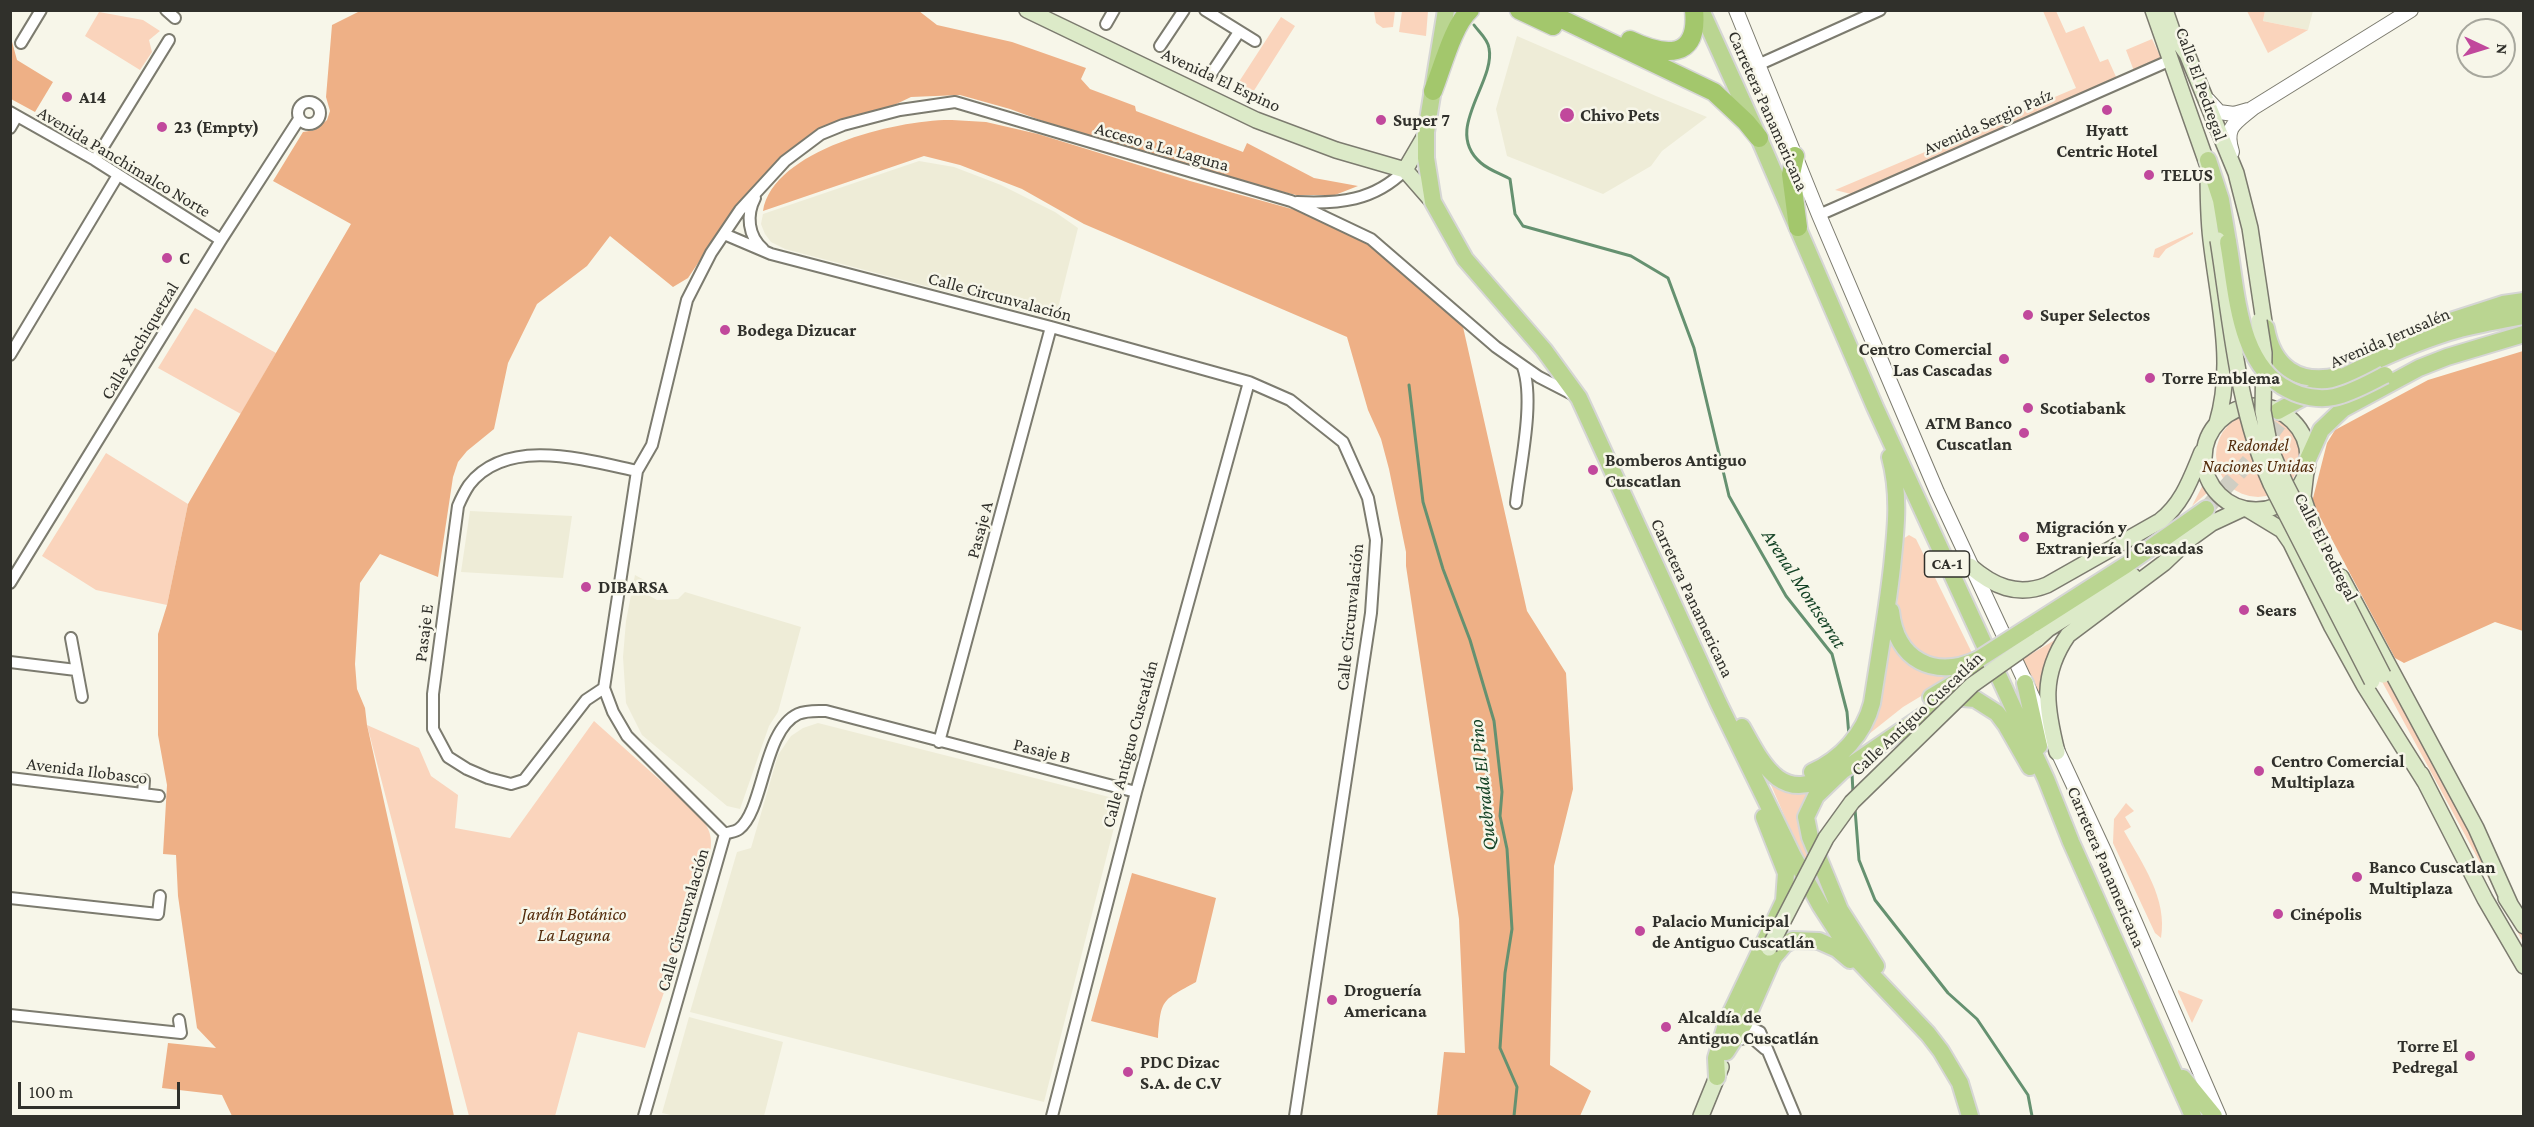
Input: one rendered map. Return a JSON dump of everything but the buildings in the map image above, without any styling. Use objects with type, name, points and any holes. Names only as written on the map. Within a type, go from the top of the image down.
[{"type":"highway","points":[[1433,91],[1461,20],[1470,10]]},
{"type":"highway","points":[[1519,10],[1726,105]]},
{"type":"highway","points":[[1543,10],[1714,92],[1746,122],[1759,138]]},
{"type":"highway","points":[[1569,10],[1646,47],[1668,52],[1683,48],[1689,42],[1694,32],[1694,10]]},
{"type":"highway","points":[[1795,156],[1791,174],[1797,227]]},
{"type":"main road","name":"Avenida El Espino","points":[[1027,10],[1256,120],[1336,150],[1405,170]]},
{"type":"main road","points":[[1438,10],[1440,41]]},
{"type":"main road","name":"Carretera Panamericana","points":[[1446,10],[1426,132],[1426,159],[1433,202],[1465,259],[1544,350],[1579,398],[1718,702],[1792,854],[1835,930],[1851,953],[1928,1034],[1955,1074],[1970,1116]]},
{"type":"main road","name":"Carretera Panamericana","points":[[1701,10],[1875,407],[2046,779],[2071,842],[2193,1116]]},
{"type":"main road","name":"Calle El Pedregal","points":[[2153,10],[2208,160],[2211,239],[2226,356],[2224,399],[2217,423]]},
{"type":"main road","name":"Calle El Pedregal","points":[[2165,10],[2222,160],[2242,232],[2263,338],[2263,411],[2270,448],[2425,782],[2523,966]]},
{"type":"main road","points":[[2173,34],[2187,54],[2236,172],[2250,228],[2269,345],[2275,358],[2284,366],[2295,373],[2323,379],[2461,316],[2523,301]]},
{"type":"main road","points":[[1426,132],[1423,143],[1405,170],[1433,202]]},
{"type":"main road","points":[[2208,160],[2221,200],[2223,241],[2246,339],[2270,379],[2295,393],[2320,398],[2348,393],[2456,344],[2523,332]]},
{"type":"main road","name":"Calle El Pedregal","points":[[2223,241],[2249,423],[2271,484],[2377,678],[2523,926]]},
{"type":"main road","name":"Avenida Jerusalén","points":[[2271,409],[2360,363],[2458,330],[2523,316]]},
{"type":"main road","points":[[2265,320],[2267,394],[2271,409]]},
{"type":"main road","points":[[2246,509],[2269,509],[2287,500],[2298,489],[2321,430],[2343,409],[2446,357],[2523,332]]},
{"type":"main road","points":[[1970,566],[1988,581],[2005,588],[2030,590],[2047,585],[2160,521],[2173,511],[2180,503],[2217,423],[2237,410],[2250,406],[2271,409],[2292,421],[2306,443],[2307,466],[2303,497],[2308,516],[2476,828],[2510,904]]},
{"type":"main road","points":[[1862,741],[1872,703],[1889,591],[1898,511],[1893,468],[1875,407]]},
{"type":"main road","points":[[2207,441],[2204,464],[2210,482],[2225,500],[2246,509],[2282,530],[2291,543],[2332,627],[2364,685],[2425,782]]},
{"type":"main road","points":[[1928,1034],[1867,954],[1844,919],[1809,837],[1806,817],[1810,806],[1840,764],[1862,741],[1981,662],[2037,632],[2206,509]]},
{"type":"main road","name":"Calle Antiguo Cuscatlán","points":[[1741,1023],[1769,948],[1826,838],[1845,810],[1972,685],[2037,632],[2184,544],[2212,523],[2246,509]]},
{"type":"main road","points":[[2057,752],[2047,702],[2049,680],[2059,648],[2076,628],[2164,563],[2184,544]]},
{"type":"main road","points":[[1889,591],[1896,636],[1910,656],[1926,665],[1944,667],[1981,662]]},
{"type":"main road","points":[[1675,606],[1761,763],[1770,773],[1786,782],[1803,784],[1819,780],[1840,764],[1890,737],[1951,697],[1964,697],[1985,704],[2007,725],[2071,842]]},
{"type":"main road","points":[[2025,684],[2046,779]]},
{"type":"main road","points":[[1718,702],[1786,873],[1787,885],[1781,912],[1754,964],[1740,999],[1725,1044],[1731,1046]]},
{"type":"main road","points":[[1701,1116],[1741,1023],[1773,958],[1779,949],[1793,940],[1819,941],[1837,950],[1908,1013]]},
{"type":"main road","points":[[1717,1077],[1716,1058],[1721,1041],[1727,1021],[1740,999]]},
{"type":"main road","points":[[2173,1070],[2185,1080],[2214,1116]]},
{"type":"street","points":[[21,43],[41,10]]},
{"type":"street","points":[[1106,24],[1114,10]]},
{"type":"street","points":[[1160,46],[1184,10]]},
{"type":"street","points":[[1205,10],[1255,41]]},
{"type":"street","name":"Carretera Panamericana","points":[[1736,10],[1760,64],[1819,214],[1970,566],[2156,968],[2219,1116]]},
{"type":"street","points":[[1760,64],[1880,10]]},
{"type":"street","points":[[2236,172],[2228,134],[2231,127],[2253,108],[2411,10]]},
{"type":"street","points":[[1211,74],[1239,32]]},
{"type":"street","points":[[95,160],[168,40]]},
{"type":"street","name":"Avenida Sergio Paíz","points":[[1819,214],[2171,60]]},
{"type":"street","points":[[2206,98],[2219,112],[2234,114],[2253,108]]},
{"type":"street","name":"Acceso a La Laguna","points":[[724,234],[762,184],[785,161],[821,134],[843,125],[900,110],[955,102],[1291,201],[1371,239],[1457,311],[1474,329],[1523,367],[1579,398]]},
{"type":"street","points":[[10,128],[14,114]]},
{"type":"street","name":"Avenida Panchimalco Norte","points":[[14,114],[95,160],[221,240]]},
{"type":"street","name":"Calle Xochiquetzal","points":[[10,584],[221,240],[300,118]]},
{"type":"street","points":[[1291,201],[1347,201],[1364,197],[1394,182],[1405,170]]},
{"type":"street","points":[[10,355],[118,175]]},
{"type":"street","points":[[762,184],[753,203],[750,224],[754,239],[771,254]]},
{"type":"street","points":[[604,688],[637,471],[652,444],[687,300],[711,253],[724,234]]},
{"type":"street","name":"Calle Circunvalación","points":[[724,234],[771,254],[1051,327],[1249,382],[1290,400],[1343,442],[1368,498],[1376,540],[1371,613],[1295,1116]]},
{"type":"street","name":"Pasaje A","points":[[939,742],[1051,327]]},
{"type":"street","points":[[1516,503],[1527,411],[1527,378],[1523,367]]},
{"type":"street","name":"Calle Antiguo Cuscatlán","points":[[1052,1116],[1136,792],[1249,382]]},
{"type":"street","name":"Pasaje E","points":[[604,688],[586,700],[524,780],[511,784],[488,778],[448,758],[433,729],[434,694],[458,506],[470,484],[502,460],[535,454],[637,471]]},
{"type":"street","points":[[71,638],[82,697]]},
{"type":"street","points":[[10,662],[76,670]]},
{"type":"street","name":"Calle Circunvalación","points":[[604,688],[613,712],[627,736],[725,834],[644,1116]]},
{"type":"street","name":"Pasaje B","points":[[725,834],[738,830],[749,816],[771,751],[781,730],[796,714],[807,711],[826,711],[1136,792]]},
{"type":"street","name":"Avenida Ilobasco","points":[[10,778],[159,796]]},
{"type":"street","points":[[143,794],[144,780]]},
{"type":"street","points":[[10,898],[158,914],[160,896]]},
{"type":"street","points":[[10,1015],[182,1033],[179,1020]]},
{"type":"street","points":[[1741,1023],[1760,1032],[1795,1116]]},
{"type":"street","points":[[1731,1046],[1751,1037],[1760,1042],[1770,1053]]},
{"type":"shaded area","points":[[360,11],[919,11],[937,25],[1012,42],[1086,68],[1081,79],[1090,89],[1135,106],[1136,111],[1243,152],[1247,143],[1314,178],[1358,186],[1335,195],[1296,195],[1201,172],[1105,144],[1010,109],[960,95],[911,97],[869,117],[813,134],[780,160],[733,211],[688,278],[673,287],[610,236],[587,266],[537,304],[508,363],[494,429],[467,451],[458,462],[453,477],[438,577],[380,554],[360,583],[355,664],[357,689],[365,708],[454,1116],[232,1116],[222,1095],[162,1088],[168,1043],[216,1048],[197,1028],[178,896],[176,855],[163,854],[167,785],[158,735],[158,634],[167,605],[188,504],[351,224],[273,181],[303,132],[315,130],[327,120],[330,111],[326,97],[332,25]]},
{"type":"shaded area","points":[[2265,11],[2313,11],[2308,30],[2263,21]]},
{"type":"shaded area","points":[[1517,36],[1707,117],[1662,151],[1651,166],[1603,194],[1507,156],[1496,109]]},
{"type":"shaded area","points":[[11,38],[17,60],[53,82],[35,112],[11,99]]},
{"type":"shaded area","points":[[952,120],[986,122],[1038,134],[1190,181],[1310,214],[1373,247],[1461,318],[1527,611],[1566,673],[1573,789],[1554,866],[1550,1065],[1591,1091],[1580,1116],[1437,1116],[1444,1052],[1465,1053],[1459,919],[1406,566],[1406,552],[1381,439],[1368,410],[1347,337],[1084,224],[1022,189],[960,165],[924,156],[763,211],[772,189],[789,170],[813,155],[841,142],[872,132],[902,125]]},
{"type":"shaded area","points":[[919,161],[954,167],[1001,185],[1055,212],[1078,228],[1055,320],[785,249],[771,242],[765,234],[761,224],[763,214]]},
{"type":"shaded area","points":[[2523,351],[2523,631],[2495,622],[2404,663],[2395,658],[2312,502],[2327,443],[2335,430],[2428,380]]},
{"type":"shaded area","points":[[470,511],[572,516],[563,578],[461,572]]},
{"type":"shaded area","points":[[635,575],[644,580],[648,595],[657,600],[678,599],[685,592],[801,627],[778,712],[769,726],[740,809],[727,806],[642,735],[626,703],[623,657],[626,621]]},
{"type":"shaded area","points":[[818,723],[1121,800],[1044,1102],[690,1012],[737,852],[751,848],[778,755],[791,736],[803,728]]},
{"type":"shaded area","points":[[1132,873],[1216,898],[1196,982],[1165,1002],[1160,1015],[1158,1038],[1091,1021]]},
{"type":"shaded area","points":[[689,1017],[783,1042],[764,1116],[675,1116],[662,1113]]},
{"type":"green space","points":[[1374,11],[1395,11],[1393,27],[1383,28],[1376,23]]},
{"type":"green space","points":[[1402,11],[1428,11],[1426,36],[1399,32]]},
{"type":"green space","points":[[2043,11],[2056,11],[2066,33],[2084,26],[2100,62],[2108,59],[2117,79],[1851,194],[1835,190],[2076,88]]},
{"type":"green space","points":[[2247,11],[2265,11],[2263,21],[2308,30],[2268,53]]},
{"type":"green space","points":[[99,12],[143,20],[160,31],[149,40],[152,52],[140,70],[85,36]]},
{"type":"green space","points":[[1281,17],[1295,26],[1248,100],[1233,91]]},
{"type":"green space","points":[[2152,39],[2161,58],[2134,71],[2126,50]]},
{"type":"green space","points":[[2193,232],[2166,249],[2159,258],[2153,257],[2155,249]]},
{"type":"green space","points":[[195,308],[276,353],[241,414],[158,368]]},
{"type":"green space","name":"Redondel Naciones Unidas","points":[[2258,413],[2274,416],[2288,425],[2297,439],[2300,455],[2297,471],[2288,485],[2274,494],[2258,497],[2242,494],[2228,485],[2219,471],[2216,455],[2219,439],[2228,425],[2242,416]]},
{"type":"green space","points":[[106,453],[188,504],[167,605],[96,590],[42,556]]},
{"type":"green space","points":[[2208,475],[2215,486],[2192,506]]},
{"type":"green space","points":[[2299,511],[2523,929],[2523,942],[2379,676]]},
{"type":"green space","points":[[1909,535],[1916,539],[1972,653],[1963,658],[1939,660],[1907,648],[1896,617],[1903,539]]},
{"type":"green space","points":[[1887,631],[1899,647],[1966,669],[1903,707],[1869,734],[1875,720]]},
{"type":"green space","points":[[2060,637],[2047,663],[2037,697],[2021,660]]},
{"type":"green space","name":"Jardín Botánico La Laguna","points":[[594,721],[699,815],[711,838],[708,863],[645,1048],[578,1032],[555,1116],[469,1116],[367,725],[419,748],[431,776],[458,795],[455,828],[510,838]]},
{"type":"green space","points":[[1772,784],[1814,786],[1807,804],[1828,905],[1816,889]]},
{"type":"green space","points":[[2126,803],[2134,811],[2125,817],[2131,827],[2124,831],[2157,895],[2161,909],[2161,938],[2155,933],[2113,843],[2114,819]]},
{"type":"green space","points":[[2178,990],[2203,1000],[2192,1023],[2178,992]]},
{"type":"waterway","name":"Arenal Montserrat","points":[[1474,25],[1488,45],[1489,62],[1468,121],[1467,136],[1470,150],[1481,163],[1510,179],[1515,214],[1523,226],[1631,256],[1668,278],[1694,348],[1729,496],[1786,596],[1832,654],[1847,712],[1849,736]]},
{"type":"waterway","name":"Quebrada El Pino","points":[[1409,385],[1423,502],[1443,569],[1470,640],[1494,721],[1502,792],[1500,816],[1507,849],[1512,929],[1505,973],[1500,1048],[1517,1087],[1514,1116]]},
{"type":"waterway","name":"Arenal Montserrat","points":[[1852,773],[1853,793]]},
{"type":"waterway","name":"Arenal Montserrat","points":[[1855,809],[1859,860],[1875,900],[1948,993],[1977,1019],[2028,1095],[2032,1116]]},
{"type":"tunnel","points":[[2326,381],[2356,359]]},
{"type":"tunnel","points":[[2206,509],[2260,449],[2297,402]]},
{"type":"place","name":"A14","points":[[67,97]]},
{"type":"place","name":"Hyatt Centric Hotel","points":[[2107,110]]},
{"type":"place","name":"Chivo Pets","points":[[1567,115]]},
{"type":"place","name":"Super 7","points":[[1381,120]]},
{"type":"place","name":"23 (Empty)","points":[[162,127]]},
{"type":"place","name":"TELUS","points":[[2149,175]]},
{"type":"place","name":"C","points":[[167,258]]},
{"type":"place","name":"Super Selectos","points":[[2028,315]]},
{"type":"place","name":"Bodega Dizucar","points":[[725,330]]},
{"type":"place","name":"Centro Comercial Las Cascadas","points":[[2004,359]]},
{"type":"place","name":"Torre Emblema","points":[[2150,378]]},
{"type":"place","name":"Scotiabank","points":[[2028,408]]},
{"type":"place","name":"ATM Banco Cuscatlan","points":[[2024,433]]},
{"type":"place","name":"Bomberos Antiguo Cuscatlan","points":[[1593,470]]},
{"type":"place","name":"Migración y Extranjería | Cascadas","points":[[2024,537]]},
{"type":"place","name":"DIBARSA","points":[[586,587]]},
{"type":"place","name":"Sears","points":[[2244,610]]},
{"type":"place","name":"Centro Comercial Multiplaza","points":[[2259,771]]},
{"type":"place","name":"Banco Cuscatlan Multiplaza","points":[[2357,877]]},
{"type":"place","name":"Cinépolis","points":[[2278,914]]},
{"type":"place","name":"Palacio Municipal de Antiguo Cuscatlán","points":[[1640,931]]},
{"type":"place","name":"Droguería Americana","points":[[1332,1000]]},
{"type":"place","name":"Alcaldía de Antiguo Cuscatlán","points":[[1666,1027]]},
{"type":"place","name":"Torre El Pedregal","points":[[2470,1056]]},
{"type":"place","name":"PDC Dizac S.A. de C.V","points":[[1128,1072]]}]
